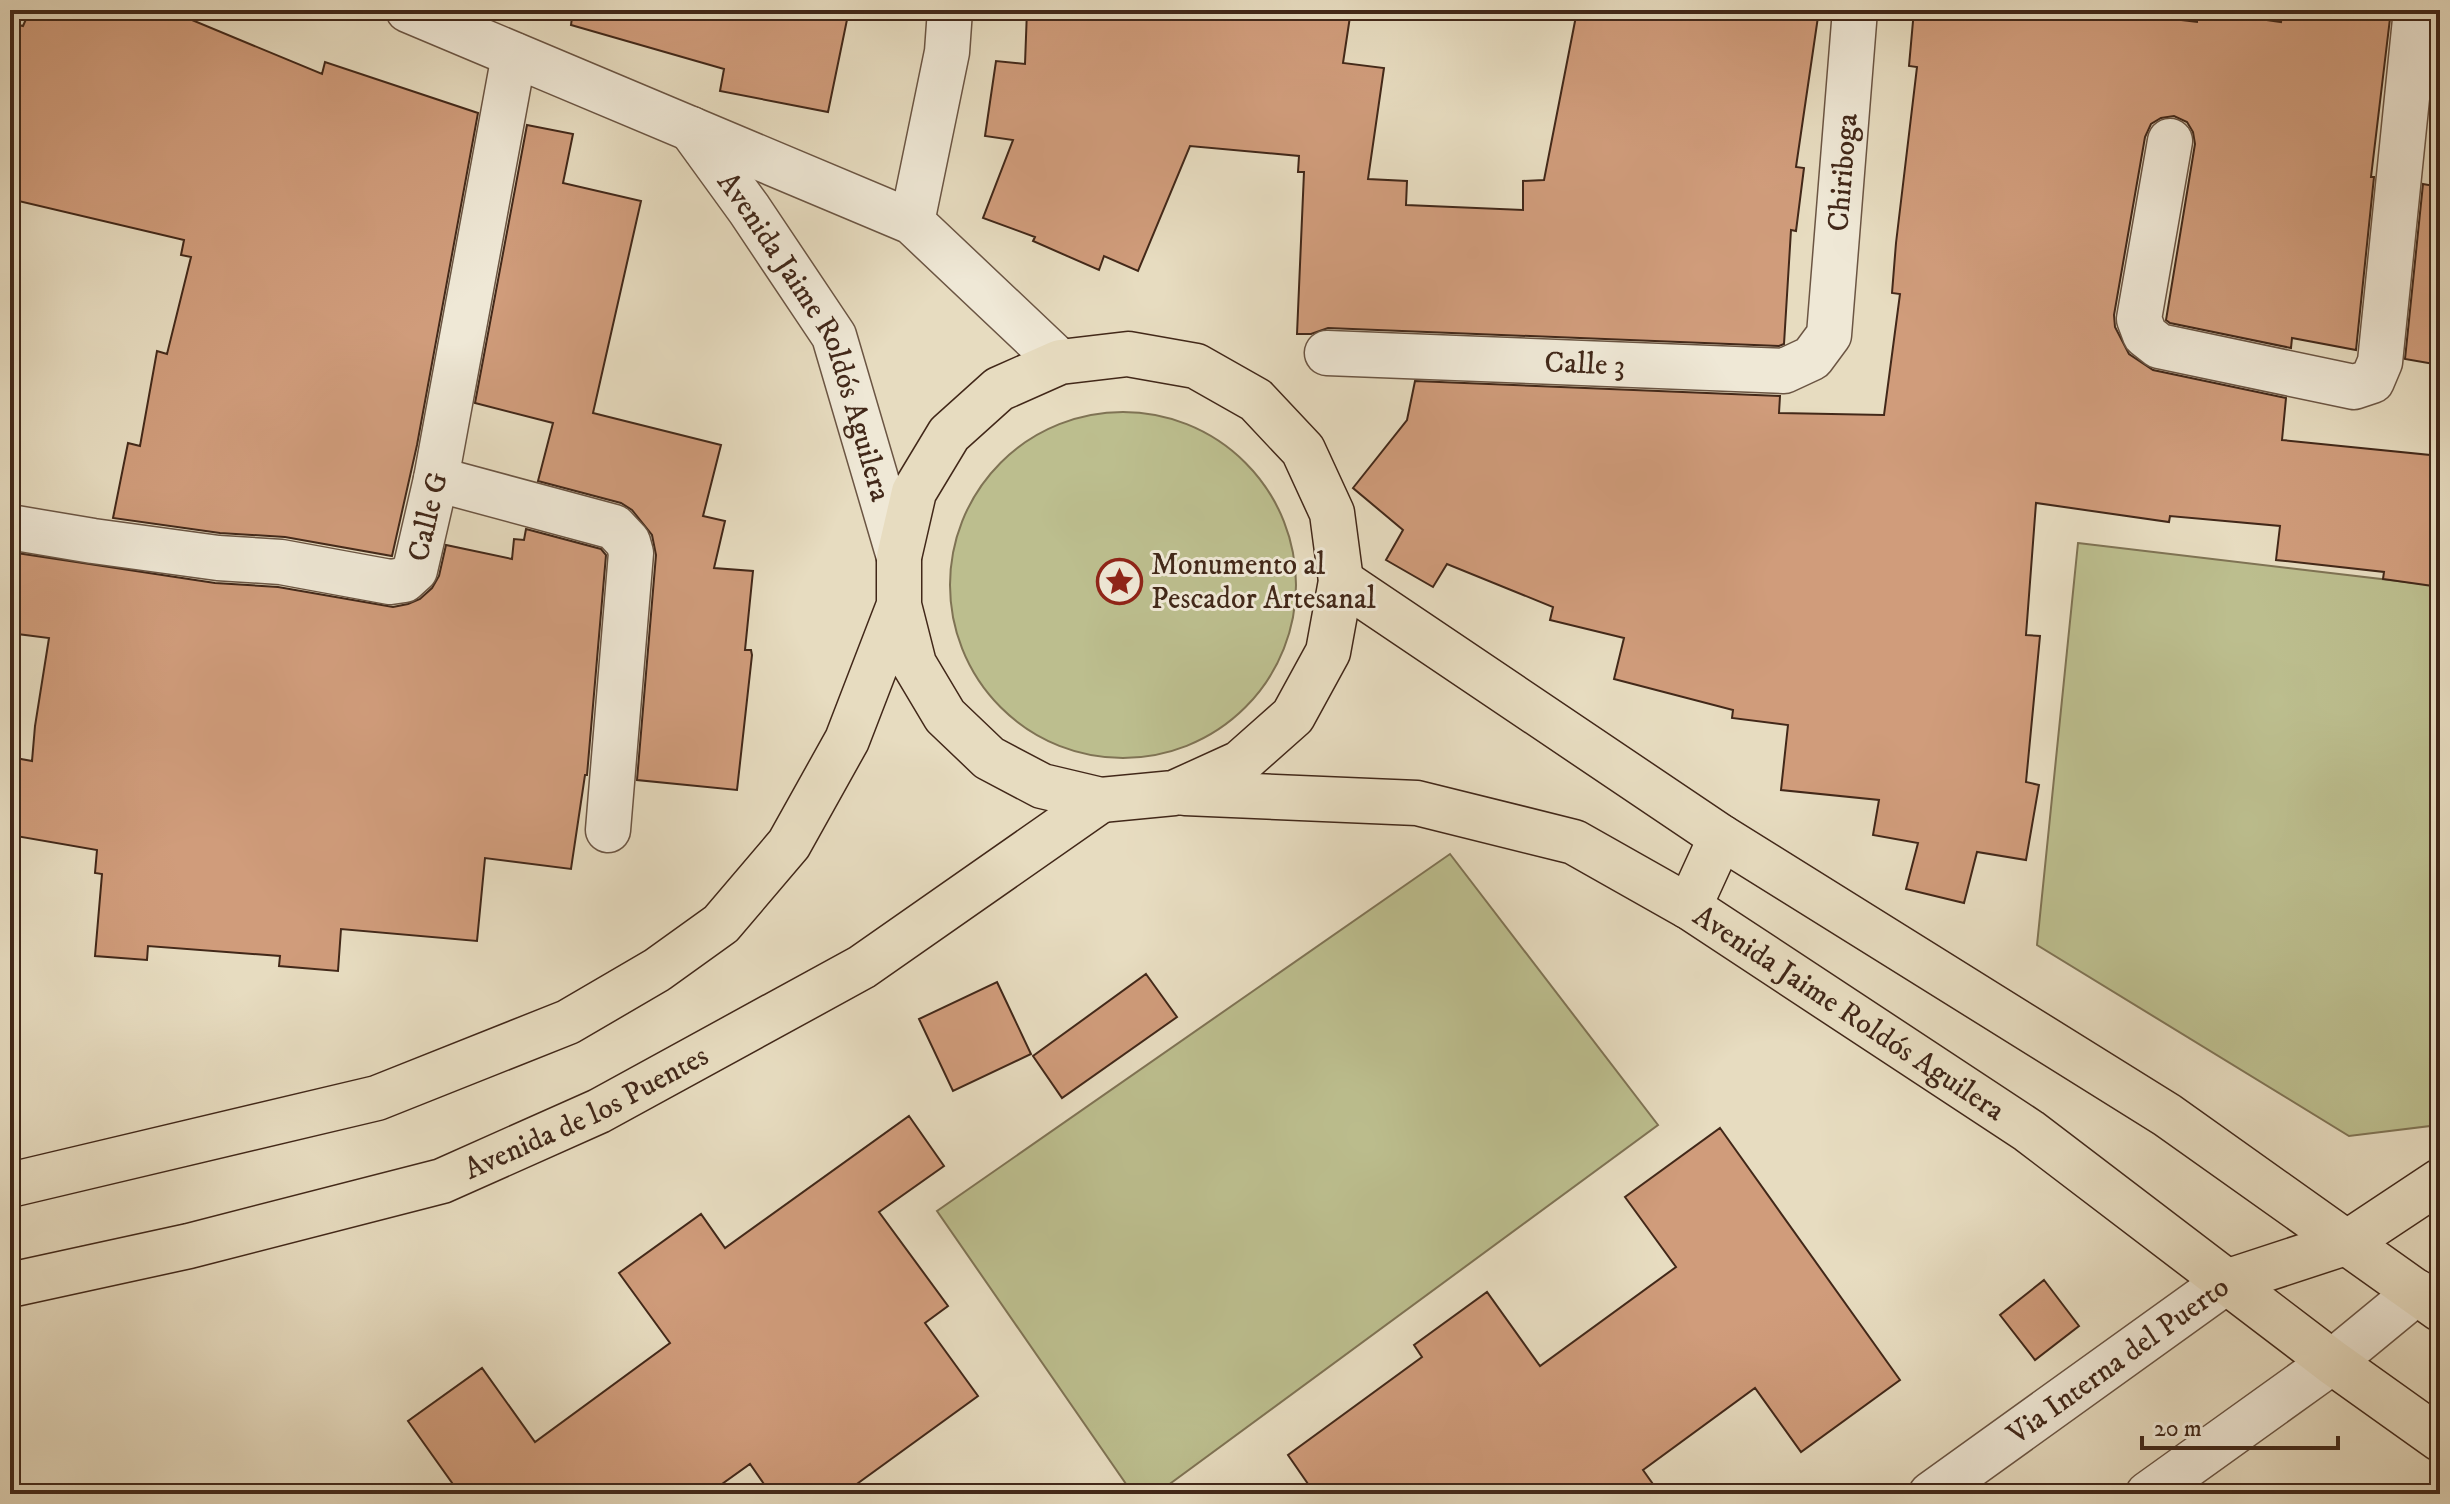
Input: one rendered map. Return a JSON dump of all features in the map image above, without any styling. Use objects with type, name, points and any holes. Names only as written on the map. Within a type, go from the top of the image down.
[{"type":"main road","points":[[1128,354],[1196,366],[1256,400],[1303,450],[1332,513],[1341,581],[1328,652],[1293,716],[1240,763],[1174,793],[1101,800],[1042,786],[989,758],[978,748],[945,716],[914,664],[899,605],[899,557],[914,492],[949,434],[999,389],[1060,362],[1128,354]]},
{"type":"main road","points":[[1341,581],[1721,837],[2167,1115],[2428,1300]]},
{"type":"main road","points":[[10,1185],[377,1098],[568,1022],[657,970],[721,924],[789,844],[847,740],[899,605]]},
{"type":"main road","name":"Avenida Jaime Roldós Aguilera","points":[[1174,793],[1417,803],[1574,842],[1689,907],[2029,1131],[2332,1362],[2440,1439]]},
{"type":"main road","name":"Avenida de los Puentes","points":[[10,1285],[189,1246],[442,1181],[514,1150],[599,1111],[862,967],[1101,800]]},
{"type":"main road","points":[[1689,907],[1721,837]]},
{"type":"main road","name":"Via Interna del Puerto","points":[[2226,1282],[2348,1242],[2440,1181]]},
{"type":"street","name":"Avenida Jaime Roldós Aguilera","points":[[408,10],[912,222],[1060,362]]},
{"type":"street","points":[[912,222],[947,52],[950,10]]},
{"type":"street","name":"Chiriboga","points":[[1829,335],[1855,10]]},
{"type":"street","points":[[2170,141],[2139,319],[2145,335],[2159,346],[2354,387],[2372,381],[2380,362],[2416,10]]},
{"type":"street","name":"Calle G","points":[[10,527],[218,558],[281,562],[390,582],[404,580],[415,570],[436,479],[514,55]]},
{"type":"street","name":"Avenida Jaime Roldós Aguilera","points":[[689,127],[749,209],[834,336],[899,557]]},
{"type":"street","name":"Calle 3","points":[[1327,353],[1784,371],[1812,358],[1829,335]]},
{"type":"street","points":[[436,479],[614,527],[628,542],[631,553],[608,830]]},
{"type":"street","name":"Via Interna del Puerto","points":[[1931,1494],[2226,1282]]},
{"type":"street","points":[[2148,1494],[2332,1362],[2428,1300]]},
{"type":"green space","points":[[1123,412],[1157,416],[1189,426],[1219,442],[1245,463],[1266,489],[1282,519],[1292,551],[1296,585],[1292,619],[1282,651],[1266,681],[1245,707],[1219,728],[1189,744],[1157,754],[1123,758],[1089,754],[1057,744],[1027,728],[1001,707],[980,681],[964,651],[954,619],[950,585],[954,551],[964,519],[980,489],[1001,463],[1027,442],[1057,426],[1089,416]]},
{"type":"green space","points":[[2078,543],[2440,586],[2438,1125],[2349,1136],[2037,945]]},
{"type":"green space","points":[[1450,854],[1658,1125],[1156,1494],[1133,1494],[937,1211]]},
{"type":"building","points":[[30,10],[168,10],[322,74],[325,62],[478,113],[417,445],[392,556],[285,537],[220,533],[113,518],[128,443],[140,446],[157,351],[167,354],[191,257],[181,255],[184,240],[10,199],[10,23],[23,26]]},
{"type":"building","points":[[573,10],[849,10],[828,112],[720,91],[724,69],[571,25]]},
{"type":"building","points":[[1027,10],[1351,10],[1343,63],[1384,68],[1368,179],[1407,181],[1406,205],[1523,210],[1523,181],[1544,180],[1577,11],[1618,18],[1620,10],[1819,10],[1796,167],[1804,168],[1796,231],[1791,230],[1784,344],[1328,328],[1311,334],[1297,334],[1304,172],[1298,172],[1299,156],[1190,146],[1138,271],[1104,256],[1099,270],[1033,241],[1035,237],[983,218],[1013,140],[985,136],[996,61],[1025,64]]},
{"type":"building","points":[[1914,10],[1979,10],[2027,16],[2028,10],[2097,10],[2197,22],[2198,10],[2281,22],[2283,10],[2391,10],[2371,177],[2374,177],[2356,350],[2292,338],[2291,348],[2166,320],[2195,144],[2187,122],[2174,116],[2151,124],[2145,137],[2114,315],[2115,327],[2129,354],[2153,370],[2286,398],[2282,440],[2440,456],[2440,587],[2383,579],[2384,572],[2276,560],[2280,526],[2170,516],[2169,522],[2036,503],[2026,635],[2040,636],[2026,782],[2039,785],[2026,860],[1977,852],[1964,903],[1906,889],[1918,843],[1873,835],[1879,800],[1781,790],[1788,725],[1732,718],[1733,710],[1614,679],[1624,638],[1550,620],[1553,607],[1447,564],[1433,587],[1386,560],[1403,530],[1353,488],[1407,420],[1415,381],[1780,396],[1779,413],[1884,415],[1900,294],[1892,293],[1917,67],[1909,66]]},
{"type":"building","points":[[527,125],[573,134],[563,183],[641,201],[593,413],[721,445],[703,516],[725,521],[714,568],[753,571],[745,650],[751,650],[752,655],[737,790],[637,780],[656,555],[652,535],[632,510],[621,503],[538,481],[553,423],[475,403]]},
{"type":"building","points":[[2423,184],[2440,187],[2440,365],[2405,359]]},
{"type":"building","points":[[526,529],[601,549],[606,555],[587,775],[571,869],[485,858],[477,941],[341,929],[338,971],[279,966],[280,956],[148,946],[147,960],[95,956],[102,874],[95,873],[97,850],[10,835],[10,757],[32,761],[49,638],[10,633],[10,552],[215,583],[278,587],[393,607],[420,599],[432,588],[439,576],[446,545],[512,559],[514,539],[524,540]]},
{"type":"building","points":[[1146,974],[1177,1017],[1062,1098],[1033,1056]]},
{"type":"building","points":[[997,982],[1031,1054],[953,1091],[919,1019]]},
{"type":"building","points":[[909,1116],[944,1166],[879,1212],[948,1306],[925,1323],[978,1396],[843,1494],[771,1494],[750,1464],[708,1494],[460,1494],[408,1421],[482,1368],[535,1442],[670,1343],[619,1273],[701,1214],[725,1248]]},
{"type":"building","points":[[1720,1128],[1900,1380],[1801,1452],[1755,1388],[1643,1470],[1660,1494],[1315,1494],[1288,1455],[1422,1357],[1414,1345],[1487,1292],[1540,1366],[1676,1267],[1625,1197]]},
{"type":"building","points":[[2044,1280],[2079,1326],[2035,1360],[2000,1315]]},
{"type":"place","name":"Monumento al Pescador Artesanal","points":[[1120,581]]}]
